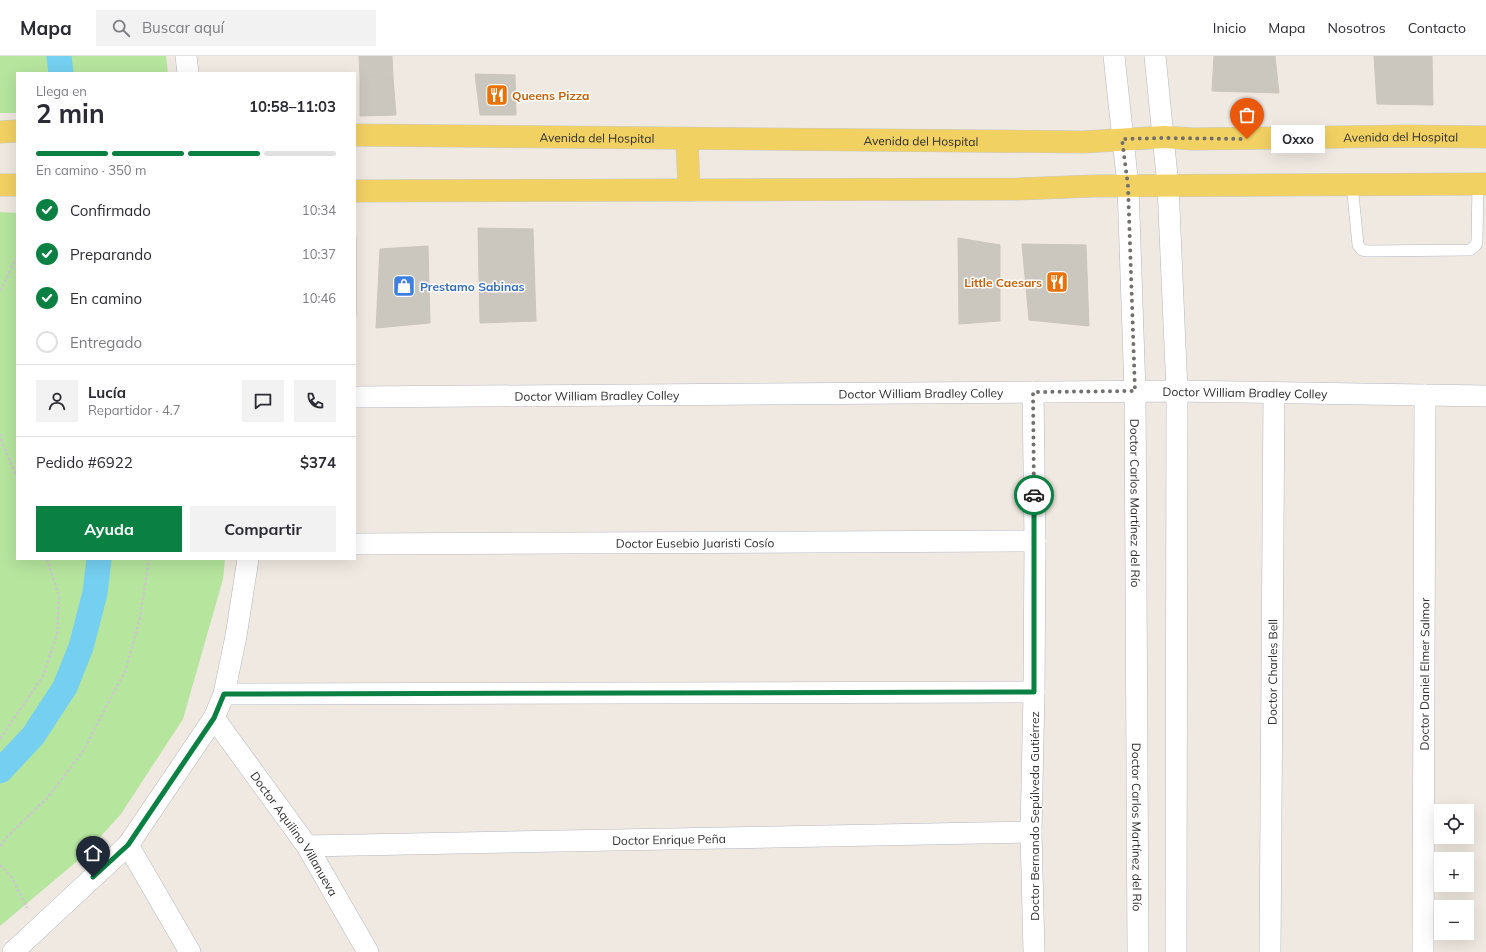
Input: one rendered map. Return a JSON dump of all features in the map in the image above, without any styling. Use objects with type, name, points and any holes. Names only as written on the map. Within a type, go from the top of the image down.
[{"type":"main road","points":[[0,132],[16,131]]},
{"type":"main road","name":"Avenida del Hospital","points":[[356,136],[1075,142],[1164,138],[1208,139],[1408,136],[1486,137]]},
{"type":"main road","points":[[687,139],[689,190]]},
{"type":"main road","points":[[356,191],[1018,189],[1128,186],[1482,184]]},
{"type":"main road","points":[[0,185],[16,185]]},
{"type":"street","points":[[186,56],[188,72]]},
{"type":"street","name":"Doctor Carlos Martínez del Río","points":[[1114,56],[1128,186],[1135,391],[1138,952]]},
{"type":"street","points":[[1155,56],[1168,186],[1177,391],[1176,952]]},
{"type":"street","name":"Doctor William Bradley Colley","points":[[356,397],[1135,391],[1486,396]]},
{"type":"street","name":"Doctor Bernando Sepúlveda Gutiérrez","points":[[1033,392],[1035,541],[1032,832],[1034,952]]},
{"type":"street","name":"Doctor Charles Bell","points":[[1270,952],[1274,393]]},
{"type":"street","name":"Doctor Daniel Elmer Salmor","points":[[1423,952],[1426,395]]},
{"type":"street","name":"Doctor Eusebio Juaristi Cosío","points":[[356,544],[1035,541]]},
{"type":"street","points":[[14,952],[128,845],[214,718],[224,694],[236,636],[248,560]]},
{"type":"street","points":[[224,694],[1034,692]]},
{"type":"street","name":"Doctor Aquilino Villanueva","points":[[214,718],[307,846],[368,952]]},
{"type":"street","name":"Doctor Enrique Peña","points":[[307,846],[1032,832]]},
{"type":"street","points":[[128,845],[190,952]]},
{"type":"lane","points":[[1352,184],[1358,245],[1362,250],[1367,251],[1470,250],[1476,245],[1477,241],[1482,184]]},
{"type":"path","points":[[0,291],[16,259]]},
{"type":"path","points":[[0,434],[2,443],[16,475]]},
{"type":"path","points":[[0,739],[43,676],[58,635],[59,596],[47,560]]},
{"type":"path","points":[[0,846],[8,836],[48,797],[83,751],[126,669],[140,618],[149,560]]},
{"type":"path","points":[[0,865],[12,876],[36,931]]},
{"type":"green space","points":[[0,56],[166,56],[168,72],[16,72],[16,113],[0,113]]},
{"type":"green space","points":[[0,212],[16,213],[16,560],[225,560],[223,579],[183,719],[121,814],[82,857],[0,926]]},
{"type":"building","points":[[359,56],[392,56],[393,78],[360,77]]},
{"type":"building","points":[[1214,56],[1275,56],[1279,93],[1212,91]]},
{"type":"building","points":[[1374,56],[1432,56],[1433,105],[1377,104]]},
{"type":"building","name":"Queens Pizza","points":[[475,74],[515,75],[516,115],[480,115]]},
{"type":"building","points":[[360,77],[393,78],[396,115],[360,116]]},
{"type":"building","points":[[478,228],[533,229],[536,321],[480,323]]},
{"type":"building","points":[[958,238],[1000,245],[1000,321],[959,324]]},
{"type":"building","name":"Little Caesars","points":[[1022,244],[1086,245],[1089,326],[1029,320]]},
{"type":"building","name":"Prestamo Sabinas","points":[[428,246],[430,323],[376,328],[380,249]]},
{"type":"waterway","points":[[59,56],[61,72]]},
{"type":"waterway","points":[[0,771],[33,736],[65,687],[81,647],[95,593],[99,560]]},
{"type":"way so far","points":[[1034,495],[1033,392],[1135,391],[1128,186],[1122,139],[1247,139]]},
{"type":"place","name":"Queens Pizza","points":[[497,95]]},
{"type":"place","name":"Oxxo","points":[[1247,139]]},
{"type":"place","name":"Little Caesars","points":[[1057,282]]},
{"type":"place","name":"Prestamo Sabinas","points":[[404,286]]},
{"type":"route","points":[[93,877],[128,845],[214,718],[224,694],[1034,692],[1034,495]]}]
